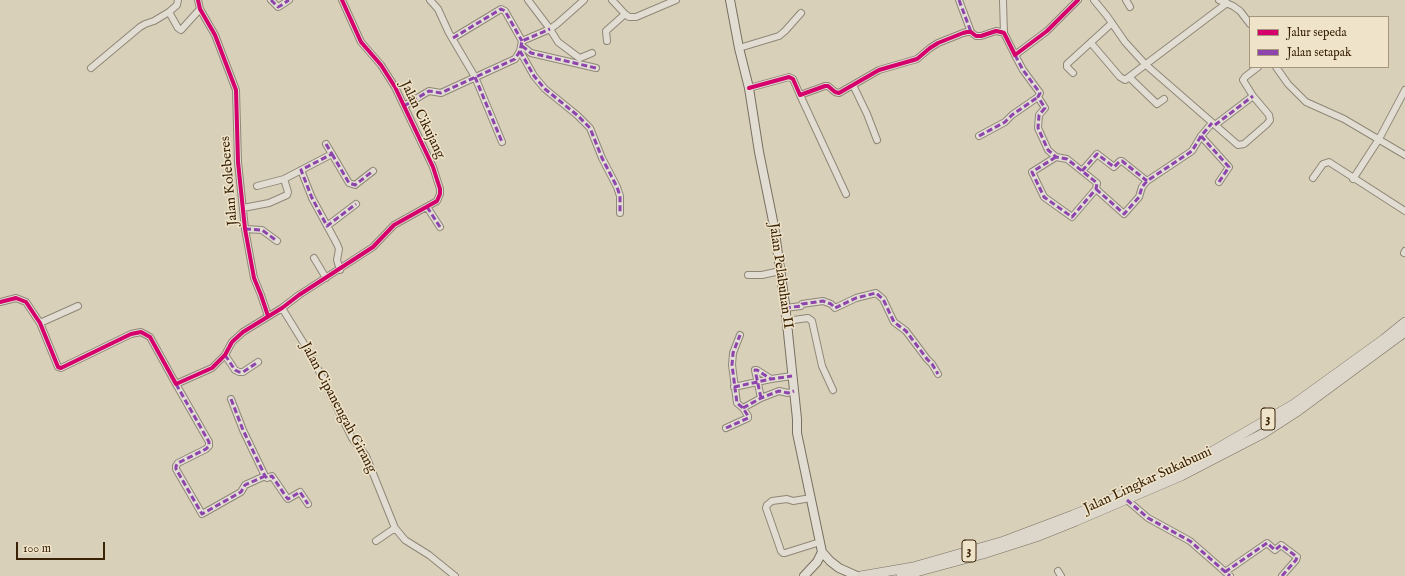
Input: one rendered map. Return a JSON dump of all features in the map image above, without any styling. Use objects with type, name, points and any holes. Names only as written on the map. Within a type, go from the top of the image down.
[{"type":"main road","name":"Jalan Pelabuhan II","points":[[730,0],[739,48],[749,88],[773,224],[785,308],[797,419],[797,433],[822,552]]},
{"type":"main road","name":"Jalan Lingkar Sukabumi","points":[[1122,499],[1200,458],[1294,404],[1405,322]]},
{"type":"main road","name":"Jalan Lingkar Sukabumi","points":[[901,576],[914,575],[997,550],[1186,473],[1264,433],[1298,411],[1405,332]]},
{"type":"main road","name":"Jalan Lingkar Sukabumi","points":[[861,576],[913,567],[982,548],[1034,530],[1071,520]]},
{"type":"main road","points":[[804,576],[817,562],[822,552],[839,568],[856,576]]},
{"type":"street","points":[[91,68],[140,27],[154,22],[169,12],[178,4],[178,0]]},
{"type":"street","name":"Jalan Koleberes","points":[[198,0],[200,9],[215,35],[236,90],[238,162],[250,265],[268,316]]},
{"type":"street","points":[[271,0],[278,7],[289,0]]},
{"type":"street","name":"Jalan Cikujang","points":[[176,384],[212,368],[225,355],[235,339],[373,247],[394,224],[427,207],[439,198],[440,189],[433,167],[395,87],[381,65],[361,42],[342,0]]},
{"type":"street","points":[[430,0],[438,9],[475,77],[502,142]]},
{"type":"street","points":[[528,0],[550,28],[558,42],[580,58],[592,53]]},
{"type":"street","points":[[404,106],[429,91],[441,93],[515,58],[521,46],[550,28],[584,0]]},
{"type":"street","points":[[612,0],[629,17],[636,17],[676,0]]},
{"type":"street","points":[[959,0],[971,32],[976,36],[981,36],[996,31],[1004,33]]},
{"type":"street","points":[[1015,55],[1046,31],[1078,0]]},
{"type":"street","points":[[1094,0],[1125,42],[1145,64],[1235,143],[1240,145],[1244,144],[1270,120],[1269,115],[1253,96],[1243,80],[1257,68]]},
{"type":"street","points":[[1126,0],[1130,7]]},
{"type":"street","points":[[1219,0],[1240,11],[1249,23]]},
{"type":"street","points":[[978,136],[1005,122],[1012,115],[1038,97],[1040,93],[1015,55],[1004,33],[1003,1]]},
{"type":"street","points":[[1090,43],[1121,79],[1125,80],[1227,3]]},
{"type":"street","points":[[169,12],[178,28],[181,30],[200,9]]},
{"type":"street","points":[[453,38],[501,9],[505,11],[534,76],[541,86],[549,94],[577,115],[590,128],[602,158],[617,187],[620,196],[620,214]]},
{"type":"street","points":[[739,48],[779,36],[801,13]]},
{"type":"street","points":[[607,41],[606,31],[625,14]]},
{"type":"street","points":[[1073,73],[1067,64],[1112,23]]},
{"type":"street","points":[[800,95],[825,86],[828,86],[835,92],[839,93],[879,70],[917,59],[930,48],[944,40],[963,33],[971,32]]},
{"type":"street","points":[[521,46],[531,53],[596,68]]},
{"type":"street","points":[[1277,68],[1288,84],[1306,102],[1344,119],[1405,155]]},
{"type":"street","points":[[749,88],[789,77],[794,79],[846,194]]},
{"type":"street","points":[[1129,77],[1157,104],[1164,99]]},
{"type":"street","points":[[853,85],[867,114],[877,140]]},
{"type":"street","points":[[1354,179],[1379,139],[1405,90]]},
{"type":"street","points":[[1096,189],[1124,214],[1139,197],[1142,187],[1147,181],[1192,151],[1202,136],[1213,124],[1253,96]]},
{"type":"street","points":[[1038,97],[1045,108],[1038,115],[1038,128],[1048,150],[1056,157],[1067,159],[1097,183],[1096,189],[1072,217],[1042,195],[1032,172],[1056,157]]},
{"type":"street","points":[[1202,136],[1229,167],[1219,182]]},
{"type":"street","points":[[326,144],[349,183],[355,184],[373,171]]},
{"type":"street","points":[[257,186],[284,179],[332,154]]},
{"type":"street","points":[[1082,171],[1097,154],[1114,167],[1122,161],[1147,181]]},
{"type":"street","points":[[1313,178],[1326,162],[1332,164],[1405,210]]},
{"type":"street","points":[[301,170],[312,198],[338,249],[337,260],[340,270]]},
{"type":"street","points":[[243,208],[269,203],[287,195],[288,192],[284,179]]},
{"type":"street","points":[[327,226],[356,204]]},
{"type":"street","points":[[427,207],[440,227]]},
{"type":"street","points":[[245,229],[262,230],[277,241]]},
{"type":"street","points":[[314,258],[326,278]]},
{"type":"street","points":[[748,275],[762,275],[780,271]]},
{"type":"street","points":[[785,308],[823,301],[831,304],[834,308],[856,298],[876,293],[883,298],[894,322],[906,331],[938,374]]},
{"type":"street","points":[[0,302],[16,298],[26,302],[40,323],[56,363],[58,367],[61,368],[131,334],[142,332],[150,337],[209,442],[209,446],[206,449],[178,463],[176,466],[176,469],[202,514],[241,492],[245,485],[265,476],[267,478],[272,476],[287,498],[300,492],[308,504]]},
{"type":"street","points":[[40,323],[78,306]]},
{"type":"street","name":"Jalan Cipanengah Girang","points":[[282,308],[310,356],[352,438],[366,456],[395,528],[405,540],[429,555],[454,576]]},
{"type":"street","points":[[786,321],[808,318],[812,321],[822,366],[833,390]]},
{"type":"street","points":[[726,428],[748,418],[747,413],[737,403],[734,388],[732,359],[740,335]]},
{"type":"street","points":[[225,355],[235,370],[239,372],[243,372],[258,362]]},
{"type":"street","points":[[761,398],[756,370],[771,379]]},
{"type":"street","points":[[734,388],[771,379],[792,376]]},
{"type":"street","points":[[743,408],[761,398],[779,391],[788,393],[794,392]]},
{"type":"street","points":[[231,399],[243,430],[265,476]]},
{"type":"street","points":[[811,498],[794,501],[787,498],[772,501],[766,508],[781,552],[786,553],[820,542]]},
{"type":"street","points":[[1122,499],[1148,518],[1190,541],[1228,574],[1268,543],[1275,550],[1281,545],[1297,557],[1282,576]]},
{"type":"street","points":[[376,541],[395,528]]},
{"type":"marked path","points":[[271,0],[278,7],[289,0]]},
{"type":"marked path","points":[[959,0],[971,32]]},
{"type":"marked path","points":[[453,38],[501,9],[505,11],[522,41]]},
{"type":"marked path","points":[[404,106],[429,91],[441,93],[515,59],[520,51],[522,41],[550,29]]},
{"type":"marked path","points":[[522,46],[531,53],[596,68]]},
{"type":"marked path","points":[[520,51],[534,76],[545,89],[577,115],[590,128],[602,158],[617,187],[620,196],[620,213]]},
{"type":"marked path","points":[[1015,55],[1023,70],[1040,93],[1038,97],[1045,108],[1039,115],[1038,128],[1048,150],[1056,157],[1067,159],[1097,183],[1096,189],[1072,217],[1044,197],[1032,172],[1056,157]]},
{"type":"marked path","points":[[475,77],[502,142]]},
{"type":"marked path","points":[[1215,125],[1253,96]]},
{"type":"marked path","points":[[979,136],[1005,122],[1012,115],[1038,97]]},
{"type":"marked path","points":[[1096,189],[1124,214],[1139,197],[1142,187],[1147,181],[1192,151],[1201,136],[1212,123]]},
{"type":"marked path","points":[[1201,136],[1229,167],[1219,182]]},
{"type":"marked path","points":[[326,144],[332,154],[301,170],[312,198],[327,226],[356,204]]},
{"type":"marked path","points":[[332,154],[349,183],[355,185],[373,171]]},
{"type":"marked path","points":[[1082,171],[1097,154],[1114,167],[1122,161],[1147,181]]},
{"type":"marked path","points":[[427,207],[440,227]]},
{"type":"marked path","points":[[245,229],[262,230],[277,241]]},
{"type":"marked path","points":[[785,308],[823,301],[831,304],[835,308],[856,298],[876,293],[883,299],[894,322],[906,331],[938,374]]},
{"type":"marked path","points":[[726,428],[748,418],[743,408],[737,403],[732,365],[733,353],[740,335]]},
{"type":"marked path","points":[[225,355],[235,370],[239,372],[243,372],[258,362]]},
{"type":"marked path","points":[[761,398],[755,370],[771,379]]},
{"type":"marked path","points":[[734,387],[792,376]]},
{"type":"marked path","points":[[176,384],[209,442],[209,446],[206,449],[178,463],[176,466],[176,469],[202,514],[241,492],[245,485],[265,476]]},
{"type":"marked path","points":[[743,408],[761,398],[779,391],[788,393],[794,391]]},
{"type":"marked path","points":[[231,399],[243,430],[265,476],[267,478],[272,476],[288,499],[300,492],[308,504]]},
{"type":"marked path","points":[[1127,500],[1148,518],[1190,541],[1230,576]]},
{"type":"marked path","points":[[1225,572],[1267,543],[1275,550],[1281,545],[1297,557],[1282,576]]},
{"type":"cycle path","points":[[198,0],[200,9],[215,35],[236,90],[238,162],[245,229],[254,278],[268,316]]},
{"type":"cycle path","points":[[0,302],[16,298],[26,302],[40,323],[58,367],[61,368],[131,334],[141,332],[150,337],[176,384],[212,368],[225,355],[232,342],[243,332],[282,308],[299,295],[373,247],[394,225],[437,201],[440,194],[440,189],[433,167],[395,87],[381,65],[361,42],[342,0]]},
{"type":"cycle path","points":[[749,88],[789,77],[793,79],[800,95],[825,86],[828,86],[835,92],[839,93],[879,70],[917,59],[938,43],[967,32],[971,32],[976,36],[981,36],[996,31],[1004,33],[1015,55],[1047,31],[1078,0]]}]
